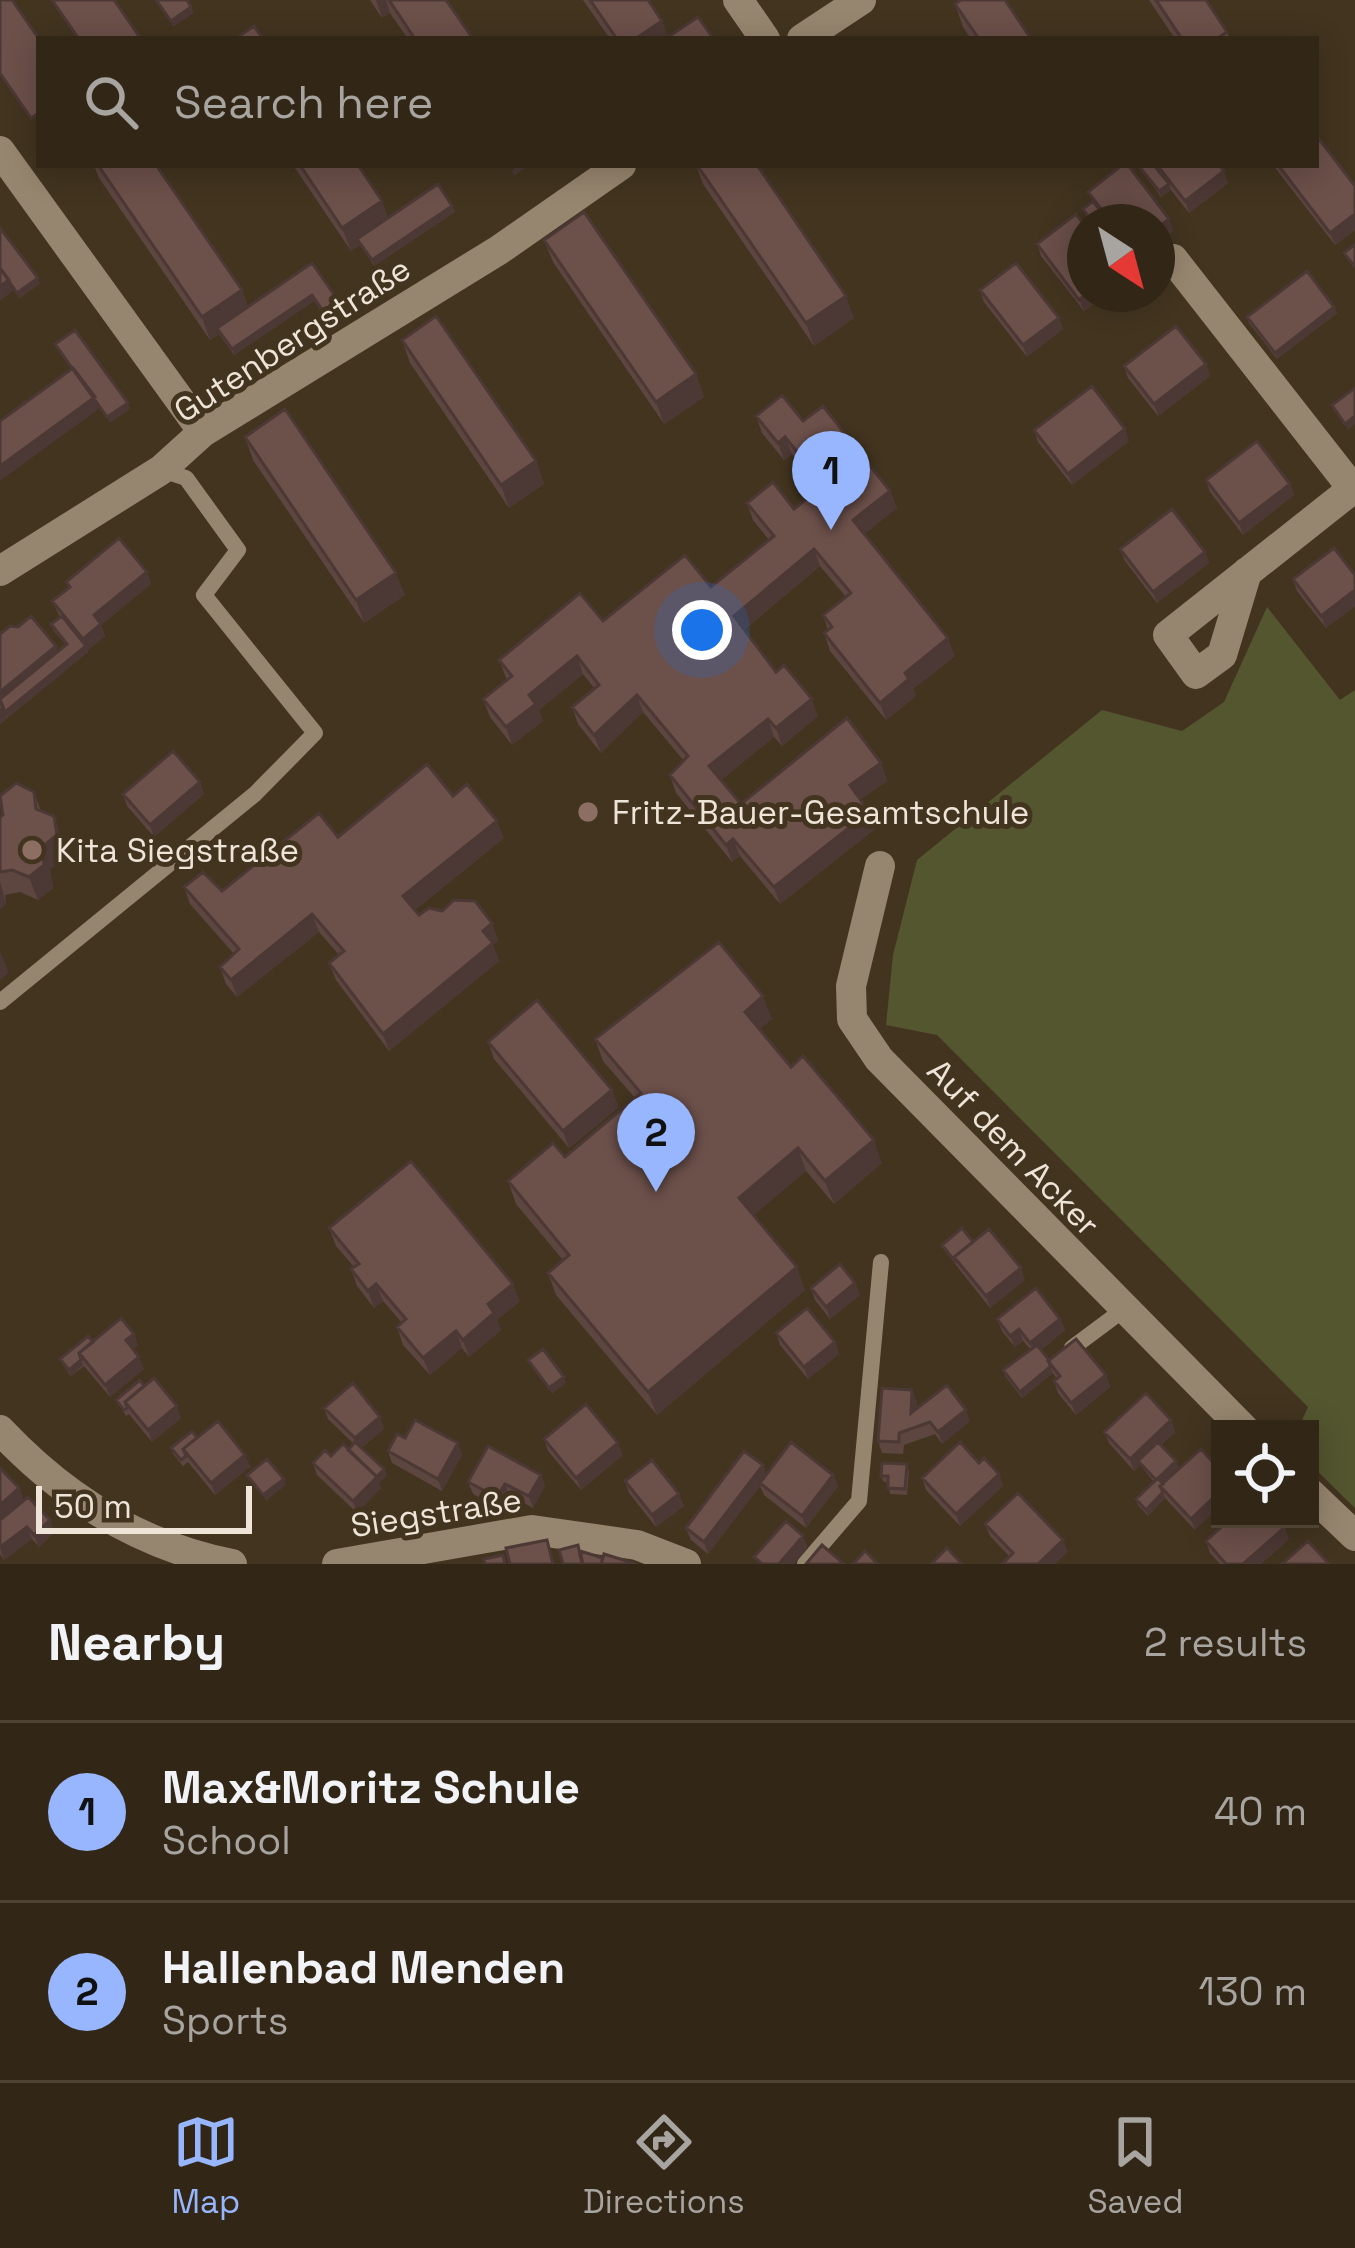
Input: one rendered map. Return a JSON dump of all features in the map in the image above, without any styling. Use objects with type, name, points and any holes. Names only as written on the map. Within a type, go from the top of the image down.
[{"type":"street","points":[[738,0],[763,36]]},
{"type":"street","points":[[807,36],[861,0]]},
{"type":"street","points":[[0,151],[203,432]]},
{"type":"street","name":"Gutenbergstraße","points":[[0,571],[161,470],[203,432],[499,250],[617,168]]},
{"type":"street","points":[[1175,262],[1354,488],[1247,572]]},
{"type":"street","name":"Auf dem Acker","points":[[880,866],[851,986],[852,1019],[879,1059],[1235,1420]]},
{"type":"street","points":[[0,1430],[115,1525],[164,1555],[232,1564]]},
{"type":"street","points":[[1319,1502],[1355,1536]]},
{"type":"street","name":"Siegstraße","points":[[337,1564],[532,1530],[637,1545],[686,1564]]},
{"type":"lane","points":[[0,1002],[254,794],[315,734],[205,595],[238,550],[186,478],[161,470]]},
{"type":"lane","points":[[806,1564],[859,1502],[881,1262]]},
{"type":"lane","points":[[1072,1348],[1123,1310]]},
{"type":"green space","points":[[1267,607],[1340,700],[1355,690],[1355,1508],[1319,1473],[1319,1420],[1302,1420],[1308,1407],[937,1035],[886,1025],[893,955],[917,860],[1102,710],[1182,731],[1224,702]]},
{"type":"building","points":[[0,0],[12,0],[37,36],[36,115],[31,118],[0,73]]},
{"type":"building","points":[[52,0],[114,0],[139,36],[77,36]]},
{"type":"building","points":[[156,0],[187,0],[191,7],[171,21]]},
{"type":"building","points":[[389,0],[446,0],[471,36],[413,36]]},
{"type":"building","points":[[590,0],[648,0],[662,21],[640,36],[615,36]]},
{"type":"building","points":[[1005,0],[1029,36],[977,36],[955,4]]},
{"type":"building","points":[[1156,0],[1206,0],[1227,32],[1221,36],[1180,36]]},
{"type":"building","points":[[698,17],[712,36],[670,36]]},
{"type":"building","points":[[254,26],[261,36],[239,36]]},
{"type":"building","points":[[1319,139],[1355,186],[1355,214],[1330,233],[1280,168],[1319,168]]},
{"type":"building","points":[[100,168],[158,168],[242,290],[202,317]]},
{"type":"building","points":[[302,168],[360,168],[382,201],[342,228]]},
{"type":"building","points":[[699,168],[759,168],[846,296],[806,323]]},
{"type":"building","points":[[1118,168],[1130,168],[1158,204],[1097,204],[1088,192]]},
{"type":"building","points":[[1140,168],[1156,168],[1169,184],[1159,191]]},
{"type":"building","points":[[1159,168],[1222,168],[1224,171],[1185,201]]},
{"type":"building","points":[[438,184],[452,206],[372,260],[357,239]]},
{"type":"building","points":[[584,212],[696,374],[656,402],[544,240]]},
{"type":"building","points":[[1067,221],[1067,284],[1037,244]]},
{"type":"building","points":[[0,228],[38,278],[17,293],[0,268]]},
{"type":"building","points":[[1355,244],[1355,267],[1344,253]]},
{"type":"building","points":[[312,263],[342,306],[327,317],[312,295],[232,349],[217,328]]},
{"type":"building","points":[[1016,263],[1059,318],[1023,345],[980,290]]},
{"type":"building","points":[[1307,271],[1334,307],[1275,353],[1247,317]]},
{"type":"building","points":[[436,316],[536,461],[501,485],[402,340]]},
{"type":"building","points":[[1176,326],[1206,364],[1154,404],[1124,366]]},
{"type":"building","points":[[75,330],[128,403],[107,417],[55,344]]},
{"type":"building","points":[[73,368],[95,397],[0,466],[0,421]]},
{"type":"building","points":[[1092,386],[1125,429],[1068,474],[1034,430]]},
{"type":"building","points":[[1355,388],[1355,416],[1345,424],[1332,405]]},
{"type":"building","points":[[782,395],[803,421],[823,406],[890,491],[853,520],[948,638],[905,673],[909,679],[880,703],[824,633],[832,627],[823,615],[851,593],[814,549],[734,616],[776,672],[784,665],[812,699],[776,728],[768,719],[709,766],[741,804],[847,718],[881,763],[850,785],[869,812],[774,887],[733,839],[726,845],[670,775],[688,756],[637,695],[594,735],[572,707],[599,685],[577,656],[529,695],[536,704],[506,727],[483,699],[512,676],[499,660],[580,593],[603,621],[685,555],[711,587],[774,536],[747,503],[773,482],[794,509],[824,485],[785,437],[778,443],[756,416]]},
{"type":"building","points":[[285,409],[396,573],[356,600],[245,437]]},
{"type":"building","points":[[1257,441],[1290,484],[1239,523],[1206,480]]},
{"type":"building","points":[[1172,509],[1205,552],[1153,592],[1120,549]]},
{"type":"building","points":[[119,538],[147,572],[94,615],[101,624],[83,639],[52,601],[70,587],[66,582]]},
{"type":"building","points":[[1334,548],[1355,575],[1355,590],[1321,616],[1293,579]]},
{"type":"building","points":[[31,616],[56,646],[0,692],[0,634]]},
{"type":"building","points":[[62,616],[86,646],[5,712],[0,699],[67,644],[51,624]]},
{"type":"building","points":[[173,751],[200,782],[150,825],[123,794]]},
{"type":"building","points":[[427,764],[453,796],[467,784],[497,821],[403,896],[419,915],[429,908],[442,911],[454,900],[475,901],[492,923],[483,931],[493,943],[383,1034],[329,963],[344,951],[312,914],[231,980],[220,967],[239,949],[184,887],[203,872],[222,891],[319,813],[338,837]]},
{"type":"building","points":[[16,783],[34,792],[36,809],[54,816],[57,835],[42,847],[44,865],[29,877],[12,870],[0,872],[0,796]]},
{"type":"building","points":[[719,942],[763,996],[745,1012],[791,1067],[803,1056],[874,1140],[825,1181],[798,1148],[739,1198],[797,1267],[648,1392],[548,1273],[569,1255],[508,1181],[553,1143],[565,1157],[641,1093],[595,1039]]},
{"type":"building","points":[[537,1000],[612,1090],[563,1131],[488,1042]]},
{"type":"building","points":[[411,1161],[513,1284],[488,1304],[494,1313],[463,1340],[456,1331],[423,1358],[397,1327],[406,1319],[376,1284],[368,1291],[351,1269],[359,1264],[329,1228]]},
{"type":"building","points":[[962,1228],[973,1242],[954,1257],[956,1263],[942,1245]]},
{"type":"building","points":[[989,1229],[1021,1268],[986,1296],[954,1257]]},
{"type":"building","points":[[840,1264],[855,1283],[826,1307],[811,1288]]},
{"type":"building","points":[[1036,1288],[1060,1319],[1030,1343],[1019,1329],[1010,1336],[997,1319]]},
{"type":"building","points":[[807,1308],[835,1342],[804,1367],[776,1333]]},
{"type":"building","points":[[121,1318],[134,1334],[126,1340],[139,1357],[105,1385],[79,1353]]},
{"type":"building","points":[[88,1336],[93,1342],[69,1370],[60,1359]]},
{"type":"building","points":[[1076,1339],[1106,1375],[1071,1403],[1054,1381],[1060,1376],[1048,1361]]},
{"type":"building","points":[[1037,1345],[1050,1367],[1020,1392],[1003,1370]]},
{"type":"building","points":[[543,1349],[564,1377],[549,1388],[528,1360]]},
{"type":"building","points":[[154,1378],[177,1406],[148,1430],[125,1402]]},
{"type":"building","points":[[140,1380],[144,1386],[125,1402],[124,1410],[116,1400]]},
{"type":"building","points":[[353,1383],[380,1417],[355,1438],[324,1408]]},
{"type":"building","points":[[947,1385],[966,1410],[938,1432],[930,1422],[899,1433],[899,1442],[878,1441],[882,1388],[912,1390],[911,1413]]},
{"type":"building","points":[[1146,1393],[1171,1420],[1130,1459],[1104,1432]]},
{"type":"building","points":[[586,1404],[618,1443],[576,1478],[544,1439]]},
{"type":"building","points":[[415,1420],[458,1443],[438,1479],[388,1451],[397,1434],[405,1438]]},
{"type":"building","points":[[218,1421],[245,1455],[211,1483],[183,1449]]},
{"type":"building","points":[[192,1431],[197,1438],[183,1449],[186,1456],[181,1460],[171,1448]]},
{"type":"building","points":[[355,1442],[384,1469],[377,1477],[348,1450]]},
{"type":"building","points":[[791,1442],[833,1475],[802,1516],[760,1483]]},
{"type":"building","points":[[960,1442],[979,1463],[984,1458],[999,1474],[956,1514],[922,1478]]},
{"type":"building","points":[[1158,1442],[1176,1461],[1156,1480],[1138,1461]]},
{"type":"building","points":[[343,1444],[377,1477],[353,1501],[313,1463],[325,1450],[331,1456]]},
{"type":"building","points":[[488,1446],[541,1475],[529,1496],[505,1484],[497,1497],[468,1482]]},
{"type":"building","points":[[1201,1449],[1211,1460],[1211,1500],[1191,1519],[1160,1486]]},
{"type":"building","points":[[744,1451],[763,1465],[704,1542],[686,1528]]},
{"type":"building","points":[[267,1459],[284,1479],[263,1495],[247,1475]]},
{"type":"building","points":[[652,1460],[679,1494],[652,1515],[625,1481]]},
{"type":"building","points":[[882,1463],[907,1464],[905,1489],[888,1488],[888,1476],[881,1476]]},
{"type":"building","points":[[0,1468],[19,1488],[0,1505]]},
{"type":"building","points":[[1158,1478],[1163,1492],[1146,1510],[1136,1499]]},
{"type":"building","points":[[1018,1493],[1063,1540],[1038,1564],[1002,1564],[1013,1553],[985,1524]]},
{"type":"building","points":[[28,1497],[50,1520],[34,1535],[27,1527],[0,1547],[0,1520]]},
{"type":"building","points":[[786,1521],[803,1536],[779,1564],[762,1564],[754,1557]]},
{"type":"building","points":[[1220,1528],[1284,1528],[1243,1564],[1226,1564],[1206,1541]]},
{"type":"building","points":[[547,1540],[553,1564],[510,1564],[506,1548]]},
{"type":"building","points":[[1308,1541],[1329,1564],[1282,1564]]},
{"type":"building","points":[[578,1545],[582,1564],[563,1564],[559,1550]]},
{"type":"building","points":[[822,1545],[844,1564],[806,1564]]},
{"type":"building","points":[[947,1548],[962,1564],[931,1564]]},
{"type":"building","points":[[580,1551],[603,1558],[601,1564],[583,1564]]},
{"type":"building","points":[[865,1551],[878,1564],[853,1564]]},
{"type":"building","points":[[604,1554],[636,1564],[601,1564]]},
{"type":"building","points":[[503,1555],[505,1564],[485,1564],[484,1559]]},
{"type":"place","name":"Max&Moritz Schule","points":[[831,530]]},
{"type":"place","name":"Fritz-Bauer-Gesamtschule","points":[[588,812]]},
{"type":"place","name":"Kita Siegstraße","points":[[32,850]]},
{"type":"place","name":"Hallenbad Menden","points":[[656,1192]]}]
